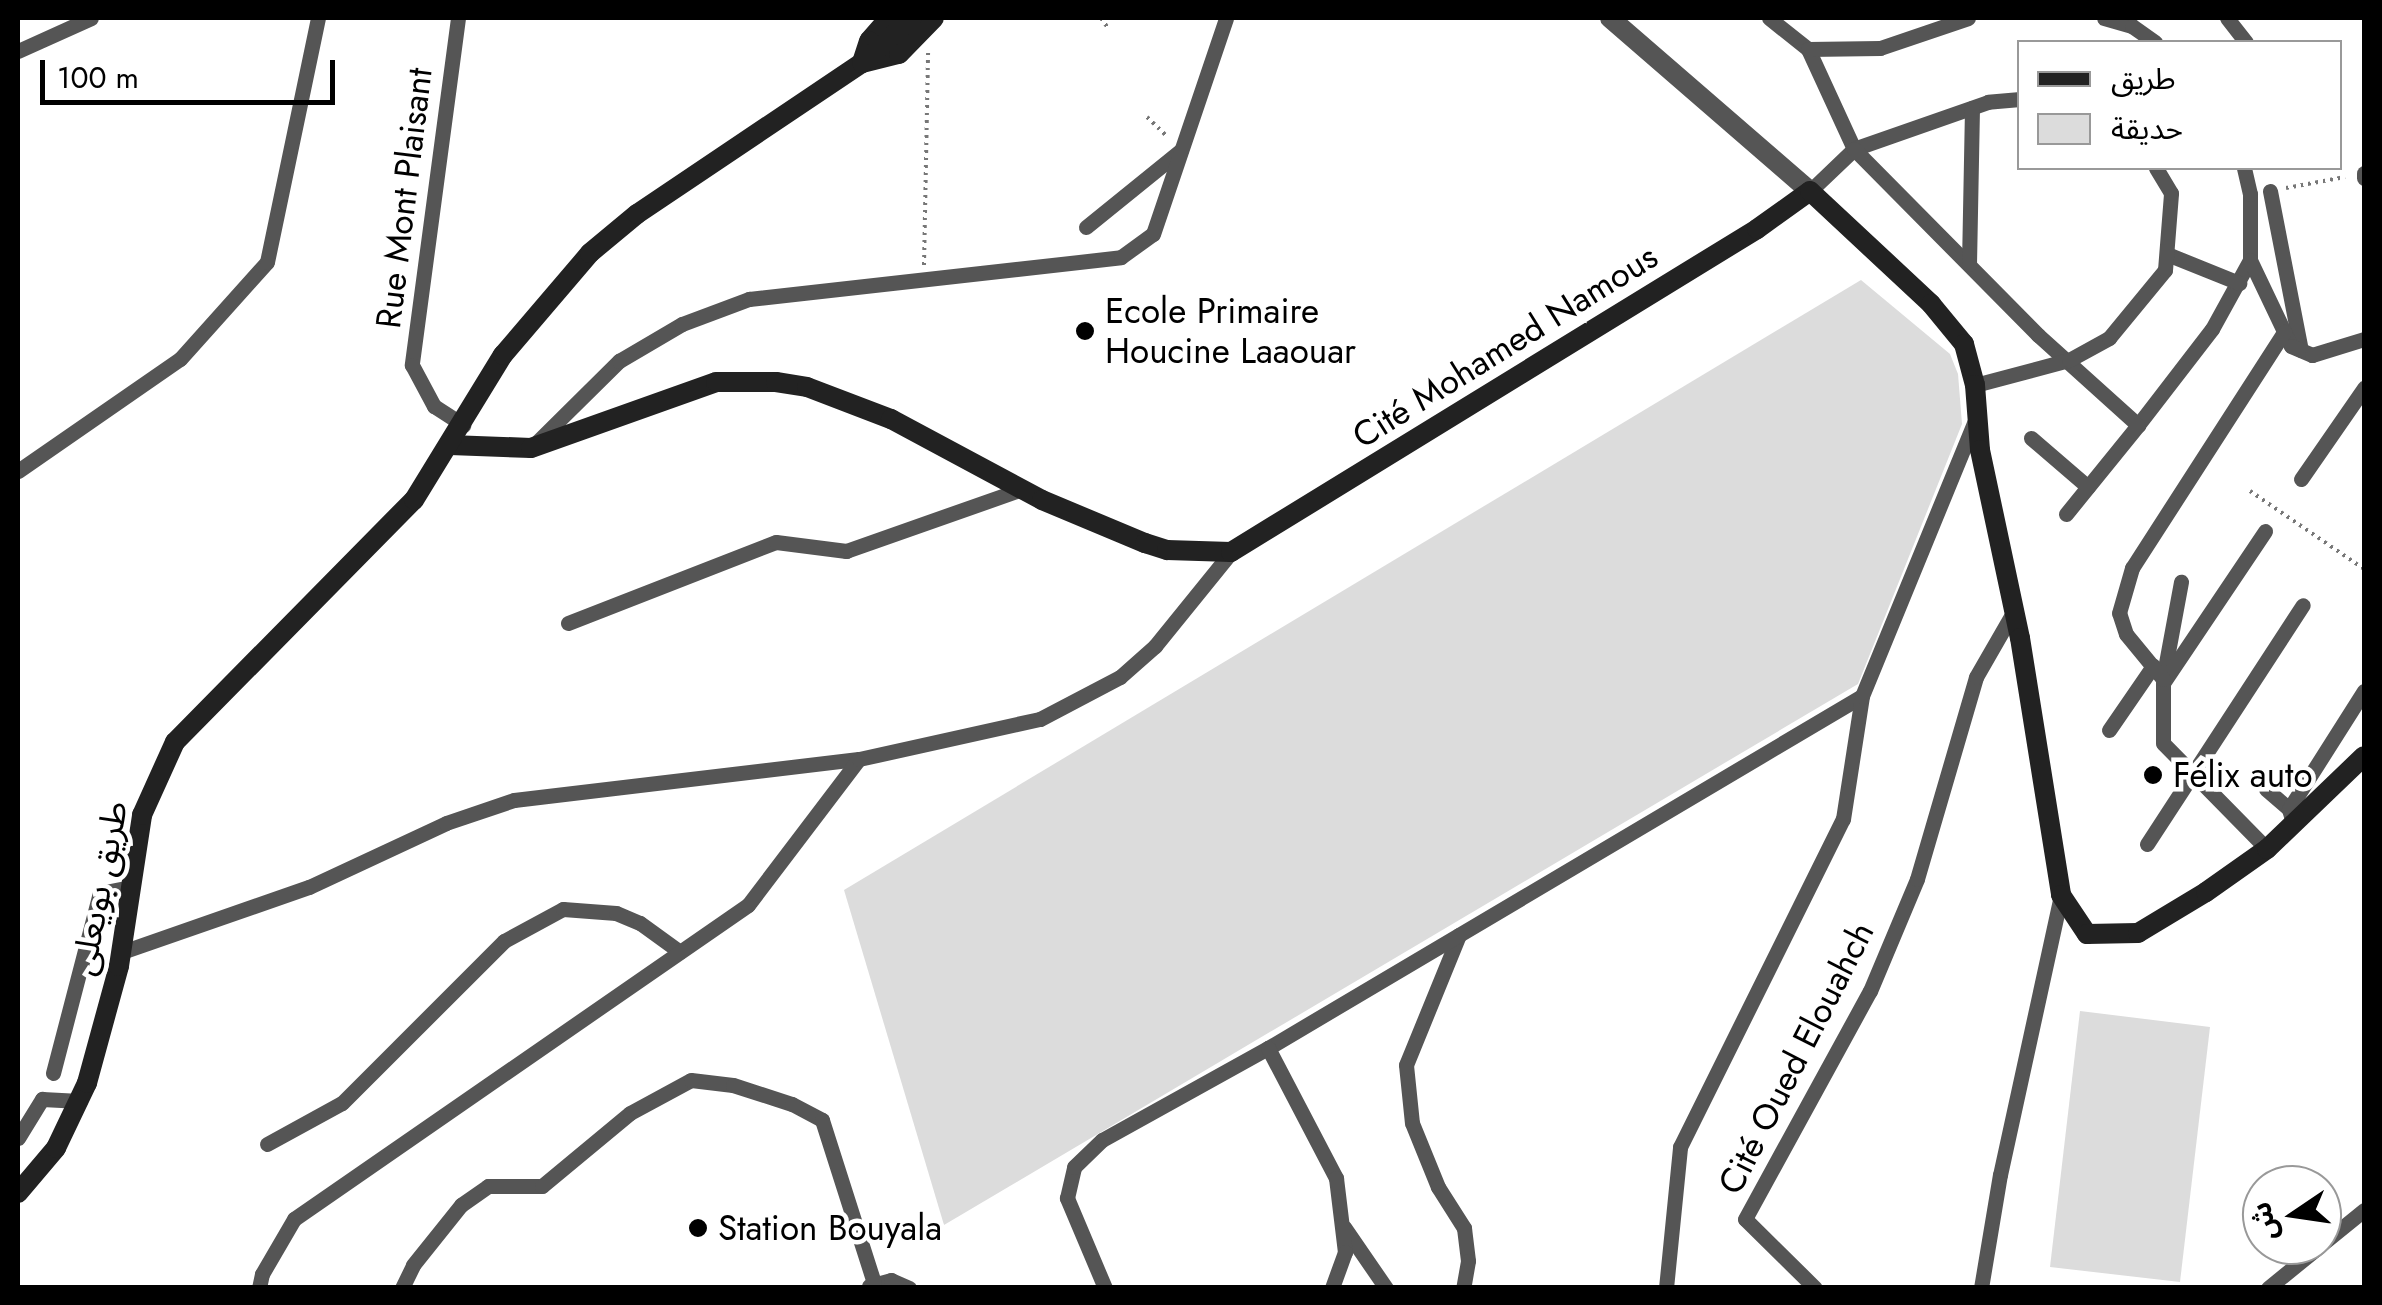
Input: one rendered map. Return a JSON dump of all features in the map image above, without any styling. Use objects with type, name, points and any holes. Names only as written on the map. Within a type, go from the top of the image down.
[{"type":"main road","points":[[862,63],[870,41],[889,18]]},
{"type":"main road","points":[[862,63],[912,18]]},
{"type":"main road","points":[[862,63],[899,54],[934,18]]},
{"type":"main road","name":"طريق بويعلى","points":[[18,1193],[56,1148],[80,1101],[103,1037],[122,952],[142,814],[175,742],[414,500],[503,355],[590,254],[637,214],[862,63]]},
{"type":"main road","points":[[1810,192],[1931,304],[1964,344],[1975,385],[1991,512],[2014,610],[2062,895],[2086,934],[2138,933],[2268,849],[2291,816],[2364,756]]},
{"type":"main road","name":"Cité Mohamed Namous","points":[[1231,552],[1757,229],[1810,192]]},
{"type":"main road","points":[[450,446],[531,448],[716,382],[776,382],[808,387],[891,419],[1022,490],[1167,550],[1231,552]]},
{"type":"street","points":[[18,51],[91,18]]},
{"type":"street","points":[[18,471],[180,359],[267,262],[318,18]]},
{"type":"street","name":"Rue Mont Plaisant","points":[[458,18],[412,364],[434,406],[463,425]]},
{"type":"street","points":[[531,448],[619,360],[682,324],[750,299],[1121,257],[1153,234],[1226,18]]},
{"type":"street","points":[[1610,18],[1810,192]]},
{"type":"street","points":[[1769,18],[1808,49],[1854,149],[2038,335],[2138,425]]},
{"type":"street","points":[[1808,49],[1880,48],[1968,18]]},
{"type":"street","points":[[2104,18],[2132,26],[2152,40]]},
{"type":"street","points":[[2228,18],[2244,40]]},
{"type":"street","name":"Cité Mohamed Namous","points":[[1810,192],[1854,149],[1972,108],[2017,99]]},
{"type":"street","points":[[1969,264],[1972,108]]},
{"type":"street","points":[[1086,226],[1181,150]]},
{"type":"street","points":[[1975,385],[2069,360],[2109,338],[2166,270],[2171,193],[2157,170]]},
{"type":"street","points":[[2244,170],[2250,194],[2250,260],[2291,346],[2312,354],[2364,340]]},
{"type":"street","points":[[2270,191],[2301,350]]},
{"type":"street","points":[[2167,254],[2239,283]]},
{"type":"street","points":[[2066,514],[2212,329],[2250,260]]},
{"type":"street","points":[[2160,676],[2126,634],[2119,613],[2132,568],[2284,332]]},
{"type":"street","points":[[2301,479],[2364,388]]},
{"type":"street","name":"Cité Oued Elouahch","points":[[1666,1288],[1680,1148],[1843,819],[1862,696],[1977,416]]},
{"type":"street","points":[[2031,438],[2088,487]]},
{"type":"street","points":[[568,623],[776,542],[846,551],[1022,490]]},
{"type":"street","points":[[2109,730],[2160,676],[2265,532]]},
{"type":"street","points":[[122,952],[309,887],[446,823],[514,800],[859,759],[1040,719],[1120,677],[1155,646],[1231,552]]},
{"type":"street","points":[[2180,582],[2160,676],[2162,743],[2268,849]]},
{"type":"street","points":[[2146,844],[2304,605]]},
{"type":"street","name":"Cité Oued Elouahch","points":[[1815,1288],[1745,1219],[1870,992],[1916,879],[1976,677],[2014,610]]},
{"type":"street","points":[[2266,789],[2291,816],[2364,690]]},
{"type":"street","points":[[1105,1288],[1067,1198],[1074,1166],[1102,1140],[1268,1048],[1862,696]]},
{"type":"street","points":[[259,1288],[262,1274],[294,1220],[748,905],[859,759]]},
{"type":"street","points":[[53,1073],[100,893],[131,887]]},
{"type":"street","points":[[1980,1288],[2000,1175],[2062,895]]},
{"type":"street","points":[[268,1144],[342,1103],[504,942],[563,909],[616,913],[640,923],[680,952]]},
{"type":"street","points":[[1458,935],[1406,1066],[1412,1123],[1438,1188],[1464,1228],[1468,1261],[1463,1288]]},
{"type":"street","points":[[1268,1048],[1336,1178],[1344,1252],[1332,1288]]},
{"type":"street","points":[[402,1288],[413,1266],[461,1206],[488,1186],[542,1186],[630,1114],[691,1080],[748,1090],[792,1104],[822,1120],[870,1285],[891,1280],[909,1288]]},
{"type":"street","points":[[18,1138],[42,1099],[80,1101]]},
{"type":"street","points":[[2342,1227],[2364,1210]]},
{"type":"street","points":[[1341,1224],[1386,1288]]},
{"type":"street","points":[[2268,1288],[2296,1265]]},
{"type":"path","points":[[1100,18],[1108,28]]},
{"type":"path","points":[[923,280],[930,58]]},
{"type":"path","points":[[1148,117],[1181,150]]},
{"type":"path","points":[[2270,191],[2364,176]]},
{"type":"path","points":[[2250,491],[2364,570]]},
{"type":"green space","points":[[1861,280],[1950,354],[1958,374],[1962,424],[1858,684],[944,1225],[844,890]]},
{"type":"green space","points":[[2080,1011],[2210,1027],[2180,1282],[2050,1267]]},
{"type":"place","name":"Ecole Primaire Houcine Laaouar","points":[[1085,331]]},
{"type":"place","name":"Félix auto","points":[[2153,775]]},
{"type":"place","name":"Station Bouyala","points":[[698,1228]]}]
